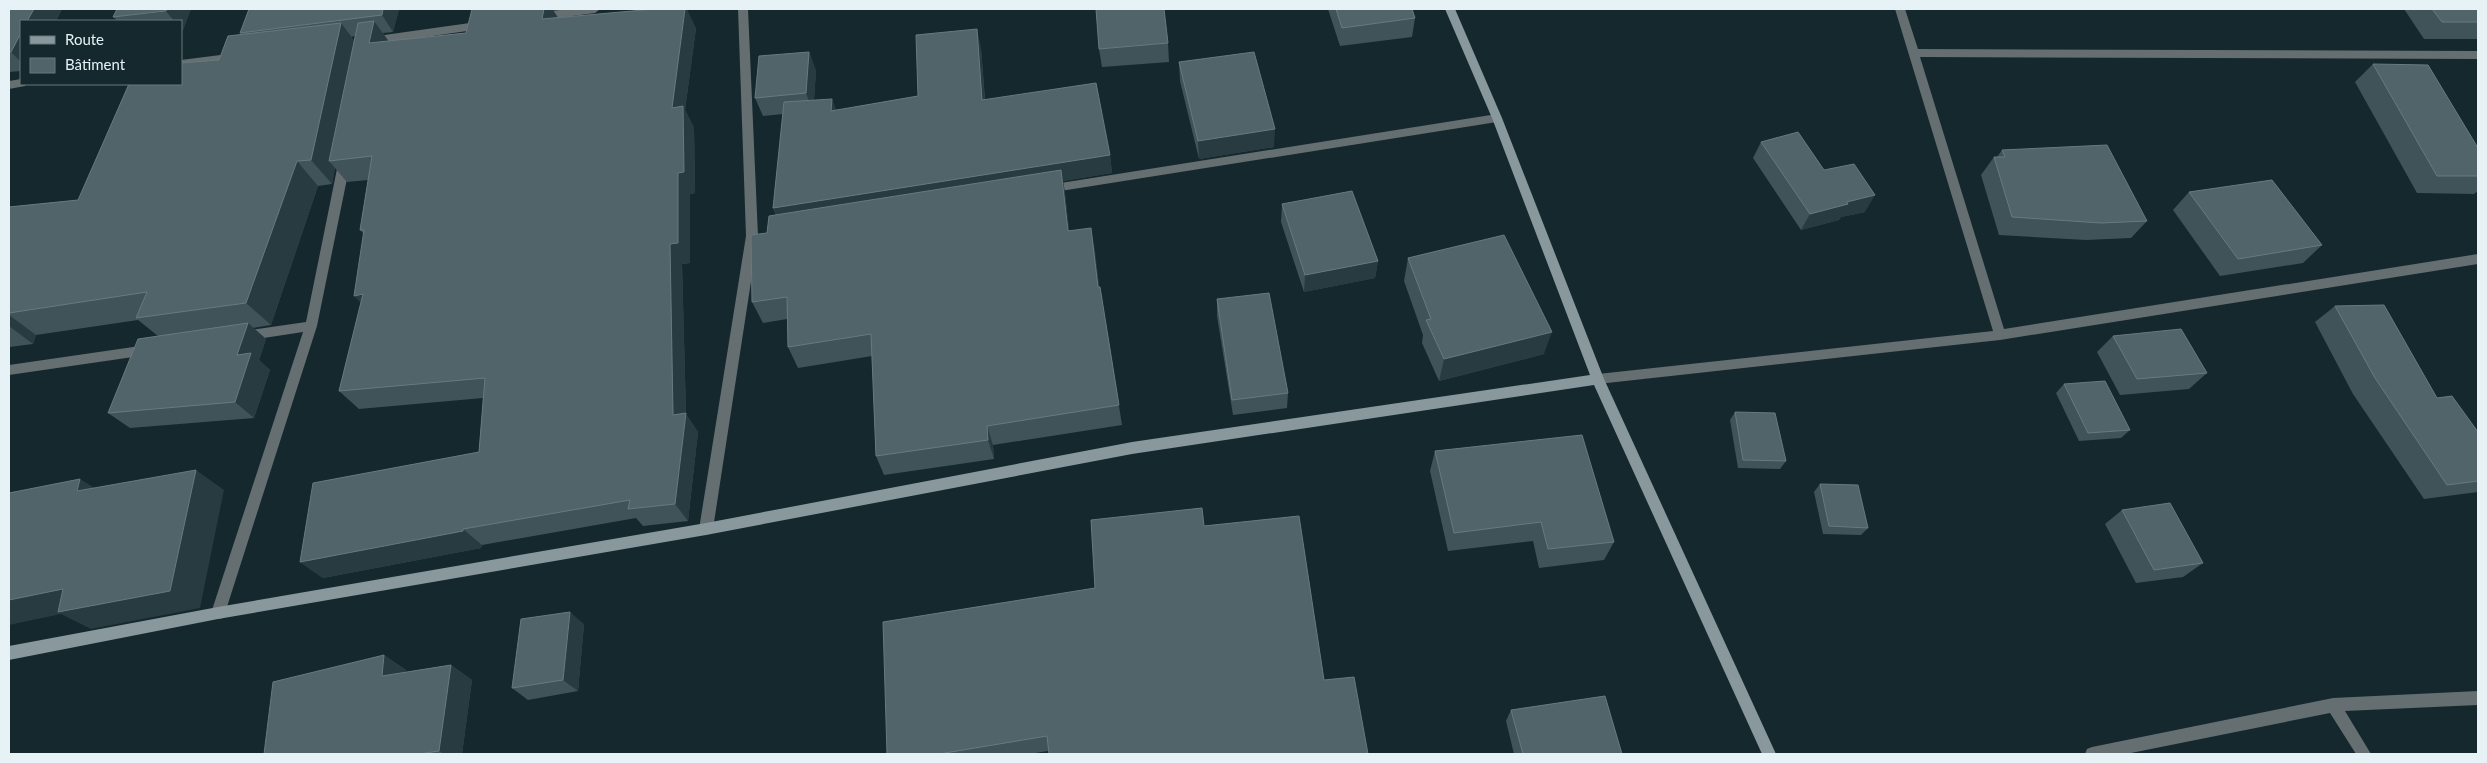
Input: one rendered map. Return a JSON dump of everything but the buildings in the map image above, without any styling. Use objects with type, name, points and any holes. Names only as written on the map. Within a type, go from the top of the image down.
[{"type":"street","points":[[526,19],[594,9]]},
{"type":"street","points":[[706,529],[757,236],[743,9]]},
{"type":"street","points":[[1450,9],[1497,118],[1598,379],[1769,754]]},
{"type":"street","points":[[1900,9],[2000,335]]},
{"type":"street","points":[[364,45],[496,23]]},
{"type":"street","points":[[1915,53],[2478,56]]},
{"type":"street","points":[[182,64],[250,56]]},
{"type":"street","points":[[1036,191],[1497,118]]},
{"type":"street","points":[[218,613],[311,326],[348,146]]},
{"type":"street","points":[[9,653],[218,613],[706,529],[1132,448],[1598,379],[2000,335],[2478,259]]},
{"type":"street","points":[[233,337],[311,326]]},
{"type":"street","points":[[9,370],[155,349]]},
{"type":"street","points":[[2092,754],[2333,705],[2478,698]]},
{"type":"street","points":[[2333,705],[2364,754]]}]
